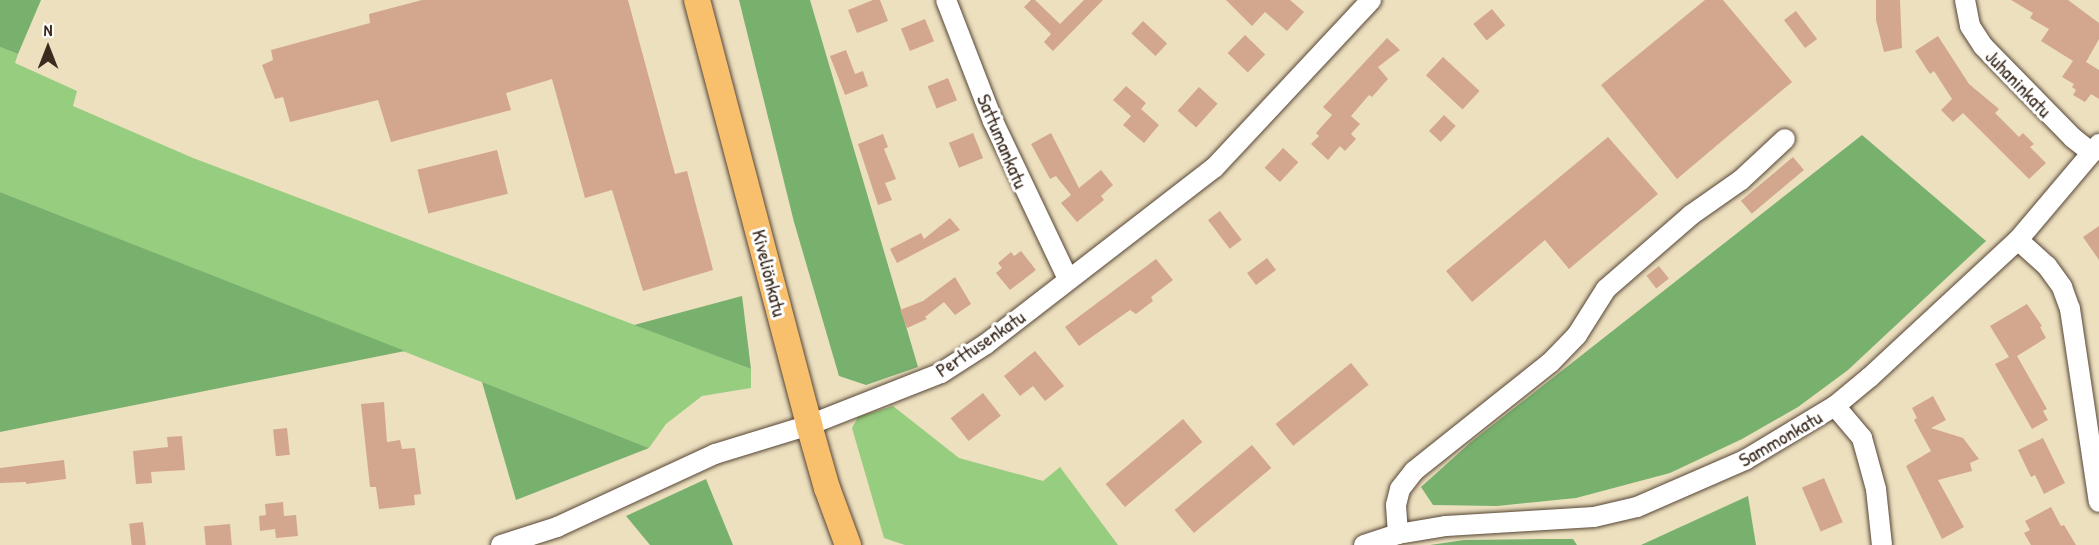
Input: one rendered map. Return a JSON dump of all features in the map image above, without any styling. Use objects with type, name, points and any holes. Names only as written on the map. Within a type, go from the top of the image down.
[{"type":"main road","name":"Kiveliönkatu","points":[[697,0],[809,425],[827,488],[848,545]]},
{"type":"street","name":"Sattumankatu","points":[[946,0],[993,121],[1068,279]]},
{"type":"street","name":"Perttusenkatu","points":[[501,545],[557,528],[715,453],[809,425],[941,373],[986,344],[1214,168],[1371,0]]},
{"type":"street","name":"Juhaninkatu","points":[[1965,0],[1970,26],[1983,46],[2073,138],[2095,148]]},
{"type":"street","points":[[1398,534],[1396,505],[1400,489],[1414,471],[1550,363],[1577,334],[1606,289],[1691,215],[1741,180],[1785,139]]},
{"type":"street","name":"Sammonkatu","points":[[1364,545],[1398,534],[1446,526],[1594,517],[1637,507],[1745,460],[1835,406],[2018,240],[2095,148]]},
{"type":"street","points":[[2018,240],[2046,266],[2062,287],[2070,309],[2099,502]]},
{"type":"street","points":[[1835,406],[1862,438],[1876,489],[1882,545]]},
{"type":"green space","points":[[0,0],[41,0],[18,54],[0,47]]},
{"type":"green space","points":[[739,0],[810,0],[918,367],[866,385],[839,376],[794,222]]},
{"type":"green space","points":[[0,47],[18,54],[15,63],[77,91],[73,106],[193,158],[751,369],[751,388],[702,396],[666,424],[649,448],[0,192]]},
{"type":"green space","points":[[1862,135],[1986,241],[1848,370],[1798,407],[1742,439],[1670,473],[1576,498],[1497,506],[1433,505],[1421,487],[1471,442]]},
{"type":"green space","points":[[0,192],[405,351],[0,432]]},
{"type":"green space","points":[[742,296],[751,369],[634,325]]},
{"type":"green space","points":[[482,382],[649,448],[516,500]]},
{"type":"green space","points":[[893,406],[959,458],[1043,481],[1060,467],[1118,545],[905,545],[884,538],[852,428],[858,417]]},
{"type":"green space","points":[[706,479],[733,545],[650,545],[626,516]]},
{"type":"green space","points":[[1748,496],[1756,545],[1641,545]]},
{"type":"green space","points":[[1573,539],[1577,545],[1430,545],[1464,540]]},
{"type":"building","points":[[422,0],[628,0],[675,174],[687,171],[713,270],[643,291],[612,190],[585,198],[552,79],[506,93],[511,110],[391,142],[378,100],[290,122],[283,97],[275,99],[262,65],[273,60],[271,50],[370,23],[369,14]]},
{"type":"building","points":[[873,0],[880,0],[888,21],[857,33],[848,10]]},
{"type":"building","points":[[1031,0],[1035,0],[1060,24],[1084,0],[1103,0],[1053,51],[1044,42],[1051,34],[1024,7]]},
{"type":"building","points":[[1226,0],[1290,0],[1304,12],[1287,31],[1265,12],[1252,26]]},
{"type":"building","points":[[1705,0],[1723,0],[1792,82],[1677,179],[1601,85]]},
{"type":"building","points":[[1876,0],[1900,0],[1902,48],[1884,52],[1876,20]]},
{"type":"building","points":[[2011,0],[2068,0],[2099,23],[2099,39],[2086,62],[2099,70],[2099,99],[2091,94],[2085,102],[2073,95],[2076,90],[2072,87],[2074,84],[2062,77],[2073,61],[2041,41],[2049,29],[2030,18],[2033,13]]},
{"type":"building","points":[[1492,9],[1505,25],[1487,40],[1473,24]]},
{"type":"building","points":[[1796,11],[1817,39],[1805,48],[1784,20]]},
{"type":"building","points":[[925,19],[934,41],[910,51],[901,29]]},
{"type":"building","points":[[1143,21],[1167,44],[1156,56],[1131,33]]},
{"type":"building","points":[[1245,35],[1265,54],[1248,72],[1228,53]]},
{"type":"building","points":[[1938,36],[1969,84],[1999,109],[1995,113],[2019,137],[2023,133],[2034,144],[2030,147],[2046,163],[2029,179],[1963,113],[1953,122],[1941,110],[1952,99],[1934,71],[1930,74],[1915,51]]},
{"type":"building","points":[[1387,38],[1400,50],[1378,67],[1388,79],[1372,97],[1369,95],[1351,116],[1360,124],[1351,134],[1356,139],[1345,151],[1340,146],[1328,160],[1311,144],[1319,136],[1316,133],[1332,115],[1323,107]]},
{"type":"building","points":[[846,50],[855,74],[863,71],[868,86],[845,95],[830,56]]},
{"type":"building","points":[[1443,57],[1480,91],[1463,109],[1426,75]]},
{"type":"building","points":[[948,78],[957,100],[937,108],[928,86]]},
{"type":"building","points":[[1126,86],[1146,103],[1141,109],[1159,125],[1144,143],[1123,125],[1131,116],[1113,100]]},
{"type":"building","points":[[1199,87],[1218,104],[1196,128],[1178,111]]},
{"type":"building","points":[[1444,115],[1456,126],[1441,142],[1429,131]]},
{"type":"building","points":[[973,133],[983,158],[959,168],[949,143]]},
{"type":"building","points":[[1051,133],[1079,188],[1101,170],[1113,185],[1101,196],[1104,200],[1077,222],[1061,203],[1071,195],[1056,176],[1050,179],[1031,144]]},
{"type":"building","points":[[883,134],[888,147],[884,149],[896,179],[885,183],[892,200],[878,205],[858,144]]},
{"type":"building","points":[[1608,137],[1658,194],[1569,269],[1545,240],[1472,302],[1446,271]]},
{"type":"building","points":[[1283,148],[1298,162],[1280,182],[1265,168]]},
{"type":"building","points":[[497,150],[508,194],[428,214],[417,170]]},
{"type":"building","points":[[1793,157],[1804,170],[1752,214],[1741,201]]},
{"type":"building","points":[[1220,211],[1242,240],[1230,249],[1208,220]]},
{"type":"building","points":[[950,218],[960,230],[897,263],[890,249],[921,233],[924,239]]},
{"type":"building","points":[[2099,226],[2099,260],[2083,237]]},
{"type":"building","points":[[1021,251],[1036,270],[1010,290],[996,273],[1002,268],[998,263],[1011,252],[1014,256]]},
{"type":"building","points":[[1267,258],[1276,270],[1256,285],[1247,273]]},
{"type":"building","points":[[1156,259],[1173,280],[1151,297],[1153,301],[1136,314],[1130,310],[1079,346],[1065,327]]},
{"type":"building","points":[[1659,266],[1669,279],[1656,288],[1646,276]]},
{"type":"building","points":[[955,277],[971,304],[955,315],[944,302],[925,317],[927,319],[907,328],[900,310],[923,301]]},
{"type":"building","points":[[2027,304],[2042,326],[2040,327],[2046,338],[2017,356],[2047,409],[2043,411],[2048,420],[2032,429],[1995,364],[2009,357],[1990,326]]},
{"type":"building","points":[[1035,351],[1064,386],[1045,401],[1033,386],[1020,396],[1004,376]]},
{"type":"building","points":[[1351,363],[1369,385],[1293,446],[1276,424]]},
{"type":"building","points":[[983,393],[1001,416],[969,441],[951,418]]},
{"type":"building","points":[[1933,396],[1946,420],[1931,428],[1963,438],[1979,459],[1970,463],[1972,471],[1938,480],[1964,527],[1942,539],[1906,466],[1931,451],[1914,420],[1917,418],[1912,408]]},
{"type":"building","points":[[384,402],[387,442],[400,440],[402,449],[415,448],[421,494],[414,495],[415,505],[379,509],[376,487],[370,487],[361,404]]},
{"type":"building","points":[[1183,419],[1202,442],[1125,507],[1106,484]]},
{"type":"building","points":[[287,428],[290,455],[276,456],[273,429]]},
{"type":"building","points":[[182,436],[185,470],[151,472],[152,483],[136,484],[133,451],[168,447],[167,437]]},
{"type":"building","points":[[2043,438],[2065,483],[2044,494],[2035,475],[2031,477],[2018,450]]},
{"type":"building","points":[[1252,445],[1271,468],[1194,533],[1175,510]]},
{"type":"building","points":[[64,460],[66,479],[26,484],[26,482],[0,483],[0,468]]},
{"type":"building","points":[[1824,478],[1843,522],[1821,532],[1802,487]]},
{"type":"building","points":[[283,502],[284,516],[296,515],[298,536],[276,538],[275,529],[260,531],[259,516],[266,515],[265,504]]},
{"type":"building","points":[[2051,507],[2061,526],[2064,525],[2076,545],[2031,545],[2024,533],[2030,530],[2025,521]]},
{"type":"building","points":[[143,522],[146,545],[132,545],[129,524]]},
{"type":"building","points":[[230,524],[232,545],[206,545],[204,526]]}]
